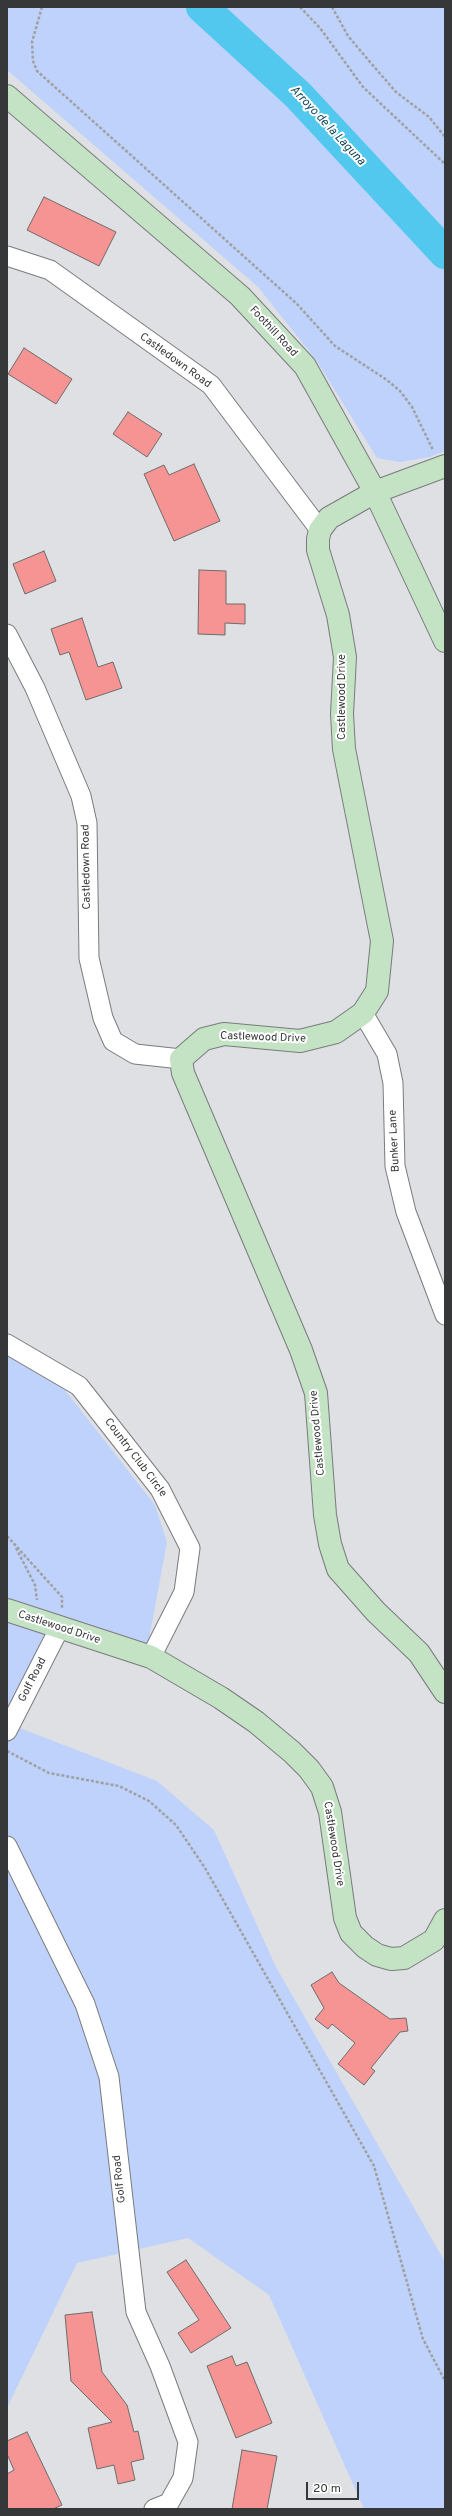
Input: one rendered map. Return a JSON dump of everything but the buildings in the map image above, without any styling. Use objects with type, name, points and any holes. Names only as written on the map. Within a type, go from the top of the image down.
[{"type":"street","name":"Foothill Road","points":[[7,96],[246,302],[305,366],[375,492],[445,641]]},
{"type":"street","name":"Castledown Road","points":[[7,256],[50,270],[211,385],[320,530]]},
{"type":"street","points":[[320,530],[329,518],[375,492],[443,467]]},
{"type":"street","name":"Castlewood Drive","points":[[320,530],[318,550],[338,615],[345,657],[342,714],[344,748],[382,942],[377,991],[363,1013],[336,1032],[318,1038],[300,1041],[224,1034],[204,1039],[181,1059],[183,1073],[301,1350],[316,1393],[325,1515],[330,1544],[338,1569],[376,1612],[419,1653],[445,1692]]},
{"type":"street","name":"Castledown Road","points":[[7,634],[35,688],[81,796],[87,823],[89,958],[103,1018],[113,1041],[135,1054],[181,1059]]},
{"type":"street","name":"Bunker Lane","points":[[363,1013],[387,1054],[392,1083],[395,1166],[406,1212],[445,1315]]},
{"type":"street","name":"Country Club Circle","points":[[7,1344],[79,1386],[160,1489],[190,1548],[184,1592],[151,1657]]},
{"type":"street","name":"Castlewood Drive","points":[[7,1610],[34,1621],[60,1620],[151,1657],[221,1698],[256,1722],[304,1763],[322,1787],[330,1812],[345,1918],[351,1933],[365,1947],[377,1955],[391,1959],[404,1958],[434,1940],[445,1920]]},
{"type":"street","name":"Golf Road","points":[[7,1731],[60,1620]]},
{"type":"street","name":"Golf Road","points":[[7,1846],[85,2004],[109,2077],[136,2312],[160,2366],[188,2442],[184,2478],[169,2503],[154,2509]]},
{"type":"path","points":[[42,7],[32,42],[33,62],[37,71],[280,289],[335,346],[400,390],[412,407],[443,467]]},
{"type":"path","points":[[300,7],[320,28],[362,87],[444,162]]},
{"type":"path","points":[[332,7],[348,36],[376,69],[396,92],[429,116],[445,137]]},
{"type":"path","points":[[7,1536],[62,1597],[60,1620]]},
{"type":"path","points":[[14,1544],[35,1585],[38,1609],[34,1621]]},
{"type":"path","points":[[7,1751],[49,1773],[119,1786],[149,1801],[176,1825],[205,1868],[374,2166],[423,2339],[445,2381]]},
{"type":"shaded area","points":[[7,7],[445,7],[445,451],[430,457],[400,462],[377,458],[316,360],[258,287],[7,70]]},
{"type":"shaded area","points":[[7,1355],[61,1385],[155,1505],[167,1542],[147,1650],[53,1615],[7,1718]]},
{"type":"shaded area","points":[[7,1723],[157,1781],[214,1830],[276,1967],[445,2262],[445,2509],[364,2509],[269,2295],[188,2238],[77,2263],[7,2408]]},
{"type":"waterway","name":"Arroyo de la Laguna","points":[[202,7],[298,95],[445,253]]}]
